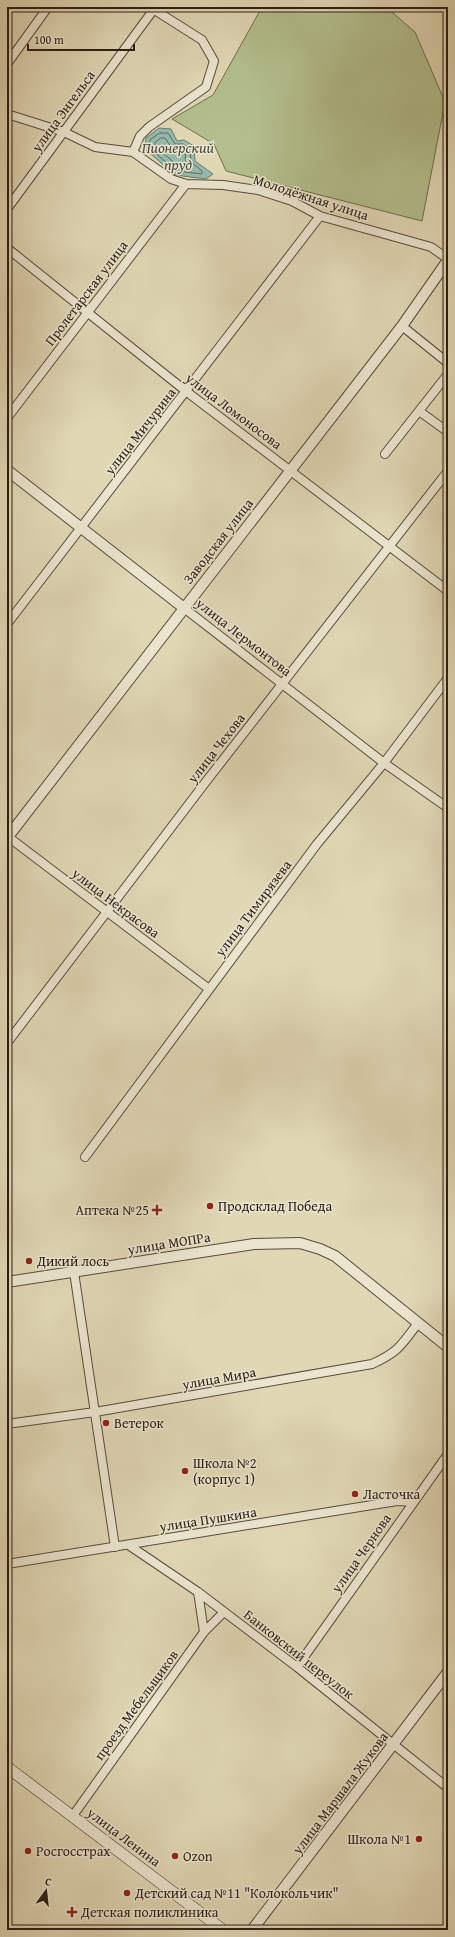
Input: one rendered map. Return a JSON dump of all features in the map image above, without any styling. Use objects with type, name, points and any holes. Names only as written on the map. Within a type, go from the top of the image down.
[{"type":"main road","name":"улица Ленина","points":[[7,1767],[223,1930]]},
{"type":"street","points":[[7,64],[48,7]]},
{"type":"street","points":[[133,152],[140,136],[149,126],[206,87],[214,60],[202,40],[152,8]]},
{"type":"street","name":"улица Энгельса","points":[[7,209],[152,8]]},
{"type":"street","name":"Молодёжная улица","points":[[7,114],[64,132],[95,147],[133,152],[171,179],[186,184],[222,184],[258,190],[292,202],[320,216],[431,247],[448,259]]},
{"type":"street","name":"Пролетарская улица","points":[[7,418],[87,311],[186,184]]},
{"type":"street","name":"улица Мичурина","points":[[7,624],[187,392],[320,216]]},
{"type":"street","name":"улица Ломоносова","points":[[7,248],[187,392],[448,591]]},
{"type":"street","name":"Заводская улица","points":[[7,837],[402,326],[448,259]]},
{"type":"street","points":[[402,326],[448,363]]},
{"type":"street","points":[[386,454],[448,374]]},
{"type":"street","points":[[419,411],[448,432]]},
{"type":"street","name":"улица Лермонтова","points":[[7,470],[282,685],[384,763],[448,808]]},
{"type":"street","name":"улица Чехова","points":[[7,1043],[208,779],[448,471]]},
{"type":"street","name":"улица Тимирязева","points":[[85,1157],[317,844],[384,763],[448,678]]},
{"type":"street","name":"улица Некрасова","points":[[7,837],[209,989]]},
{"type":"street","name":"улица МОПРа","points":[[7,1282],[254,1244],[300,1243],[320,1249],[334,1256],[448,1347]]},
{"type":"street","points":[[74,1272],[115,1547]]},
{"type":"street","name":"улица Мира","points":[[7,1424],[95,1412],[372,1364],[392,1355],[418,1324]]},
{"type":"street","name":"улица Чернова","points":[[296,1667],[448,1454]]},
{"type":"street","name":"улица Пушкина","points":[[7,1564],[130,1546],[397,1501],[413,1502]]},
{"type":"street","name":"Банковский переулок","points":[[130,1546],[198,1592],[296,1667],[393,1746],[448,1788]]},
{"type":"street","points":[[198,1592],[204,1632]]},
{"type":"street","name":"проезд Мебельщиков","points":[[72,1816],[204,1632],[224,1612]]},
{"type":"street","name":"улица Маршала Жукова","points":[[252,1930],[448,1672]]},
{"type":"shaded area","points":[[262,7],[386,7],[415,32],[445,102],[422,221],[226,171],[214,144],[172,119],[213,95]]},
{"type":"water","name":"Пионерский пруд","points":[[159,128],[171,129],[177,141],[184,140],[194,146],[195,161],[213,174],[206,179],[175,175],[145,149],[146,138]]},
{"type":"place","name":"Продсклад Победа","points":[[210,1206]]},
{"type":"place","name":"Аптека №25","points":[[157,1210]]},
{"type":"place","name":"Дикий лось","points":[[29,1261]]},
{"type":"place","name":"Ветерок","points":[[106,1423]]},
{"type":"place","name":"Школа №2 (корпус 1)","points":[[185,1471]]},
{"type":"place","name":"Ласточка","points":[[355,1494]]},
{"type":"place","name":"Школа №1","points":[[419,1839]]},
{"type":"place","name":"Росгосстрах","points":[[28,1851]]},
{"type":"place","name":"Ozon","points":[[175,1856]]},
{"type":"place","name":"Детский сад №11 \"Колокольчик\"","points":[[127,1893]]},
{"type":"place","name":"Детская поликлиника","points":[[72,1912]]}]
